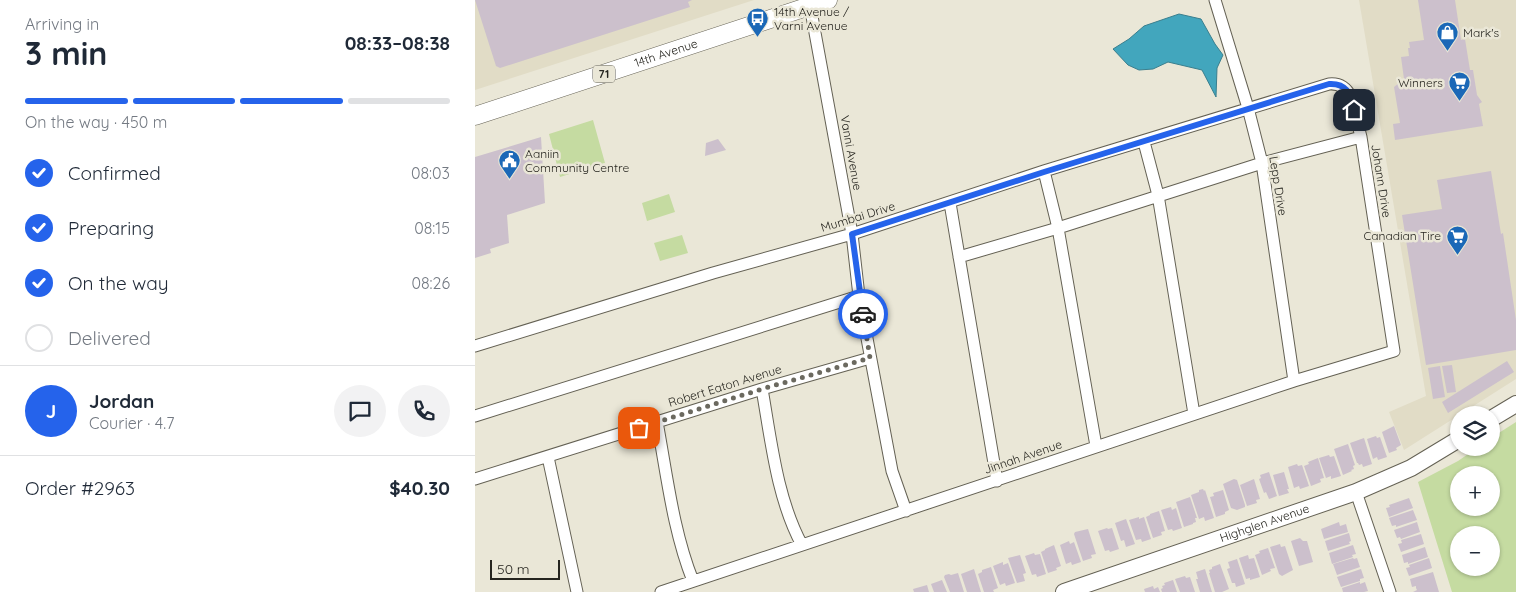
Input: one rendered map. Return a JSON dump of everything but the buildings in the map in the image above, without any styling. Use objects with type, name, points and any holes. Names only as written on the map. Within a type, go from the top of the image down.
[{"type":"main road","name":"14th Avenue","points":[[475,116],[810,3],[828,0]]},
{"type":"street","name":"Lepp Drive","points":[[1215,0],[1248,108],[1262,163],[1294,381]]},
{"type":"street","name":"Vanni Avenue","points":[[810,3],[852,234],[859,296],[891,471],[906,511]]},
{"type":"street","name":"Johann Drive","points":[[1248,108],[1329,84],[1337,84],[1345,88],[1350,95],[1361,137],[1394,351]]},
{"type":"street","name":"Mumbai Drive","points":[[475,346],[713,272],[852,234],[1248,108]]},
{"type":"street","points":[[959,257],[1058,228],[1262,163],[1361,137]]},
{"type":"street","points":[[1144,142],[1158,195],[1194,414]]},
{"type":"street","points":[[1044,172],[1058,228],[1097,446]]},
{"type":"street","points":[[950,203],[997,481]]},
{"type":"street","points":[[475,416],[859,296]]},
{"type":"street","name":"Jinnah Avenue","points":[[661,592],[1294,381],[1394,351]]},
{"type":"street","name":"Robert Eaton Avenue","points":[[475,479],[762,389],[870,358]]},
{"type":"street","points":[[762,389],[780,487],[795,532],[802,545]]},
{"type":"street","points":[[1500,414],[1516,404]]},
{"type":"street","points":[[657,422],[673,513],[685,562],[693,581]]},
{"type":"street","name":"Highglen Avenue","points":[[1064,592],[1356,492],[1411,468],[1450,444]]},
{"type":"street","points":[[548,457],[577,592]]},
{"type":"street","points":[[1356,492],[1390,592]]},
{"type":"shaded area","points":[[475,0],[754,0],[475,90]]},
{"type":"shaded area","points":[[1359,0],[1516,0],[1516,379],[1473,406],[1450,406],[1450,421],[1404,450],[1389,412],[1426,396]]},
{"type":"green space","points":[[593,120],[605,163],[560,177],[549,134]]},
{"type":"green space","points":[[669,194],[675,212],[647,221],[642,203]]},
{"type":"green space","points":[[682,235],[688,253],[660,261],[654,243]]},
{"type":"green space","points":[[1516,422],[1516,592],[1452,592],[1418,482],[1465,456],[1500,456],[1500,432]]},
{"type":"water","points":[[1179,14],[1201,19],[1223,55],[1217,68],[1216,97],[1202,70],[1168,62],[1153,69],[1139,70],[1128,65],[1113,49],[1129,39],[1144,26]]},
{"type":"way so far","points":[[639,428],[762,389],[870,358],[863,314]]},
{"type":"place","name":"14th Avenue / Varni Avenue","points":[[758,38]]},
{"type":"place","name":"Mark's","points":[[1447,52]]},
{"type":"place","name":"Winners","points":[[1459,102]]},
{"type":"place","name":"Aaniin Community Centre","points":[[509,180]]},
{"type":"place","name":"Canadian Tire","points":[[1457,255]]},
{"type":"route","points":[[863,314],[859,296],[852,234],[1044,172],[1329,84],[1341,85],[1345,88],[1351,97],[1354,110]]}]
